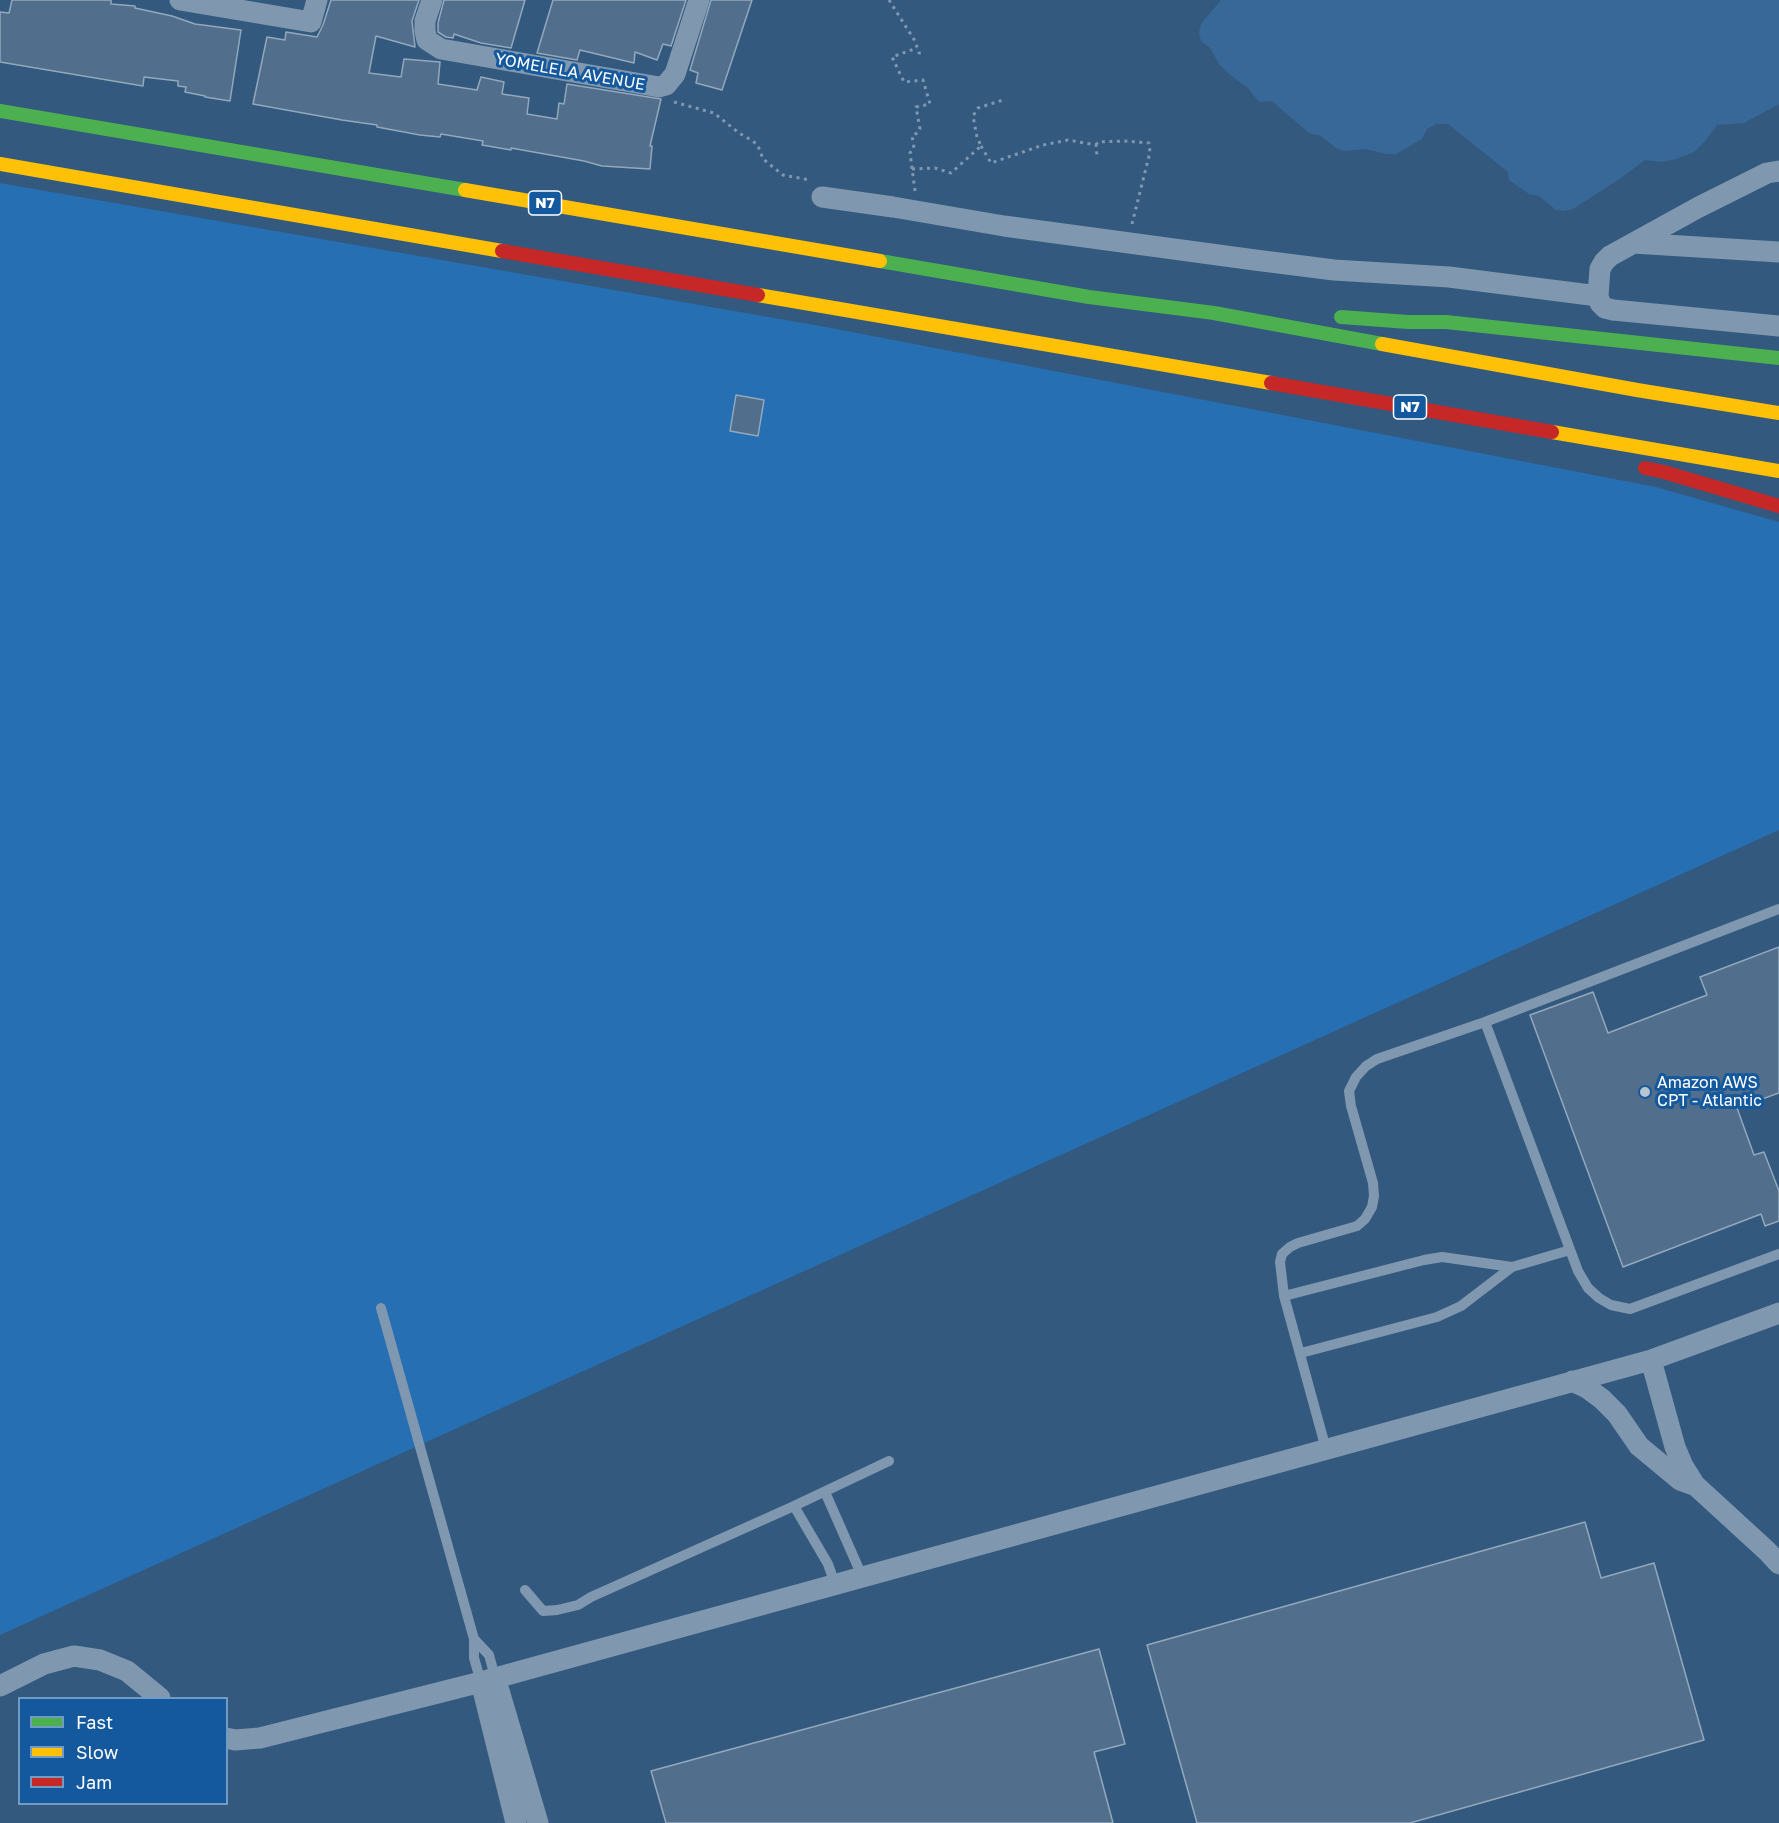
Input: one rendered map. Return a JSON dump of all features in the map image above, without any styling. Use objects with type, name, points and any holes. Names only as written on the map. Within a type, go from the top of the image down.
[{"type":"highway","name":"N7","points":[[0,111],[1089,297],[1214,313],[1637,390],[1779,413]]},
{"type":"highway","name":"N7","points":[[0,164],[1779,471]]},
{"type":"highway","points":[[1214,313],[1306,316]]},
{"type":"highway","points":[[1329,316],[1408,322],[1446,322],[1779,358]]},
{"type":"highway","points":[[1041,343],[1060,362]]},
{"type":"highway","points":[[1630,465],[1664,472],[1779,506]]},
{"type":"street","points":[[180,0],[311,22],[317,0]]},
{"type":"street","name":"YOMELELA AVENUE","points":[[432,0],[425,21],[425,31],[427,40],[441,49],[653,86],[666,85],[675,74],[699,0]]},
{"type":"street","points":[[1779,171],[1767,173],[1633,243],[1604,262],[1600,269],[1598,296],[1605,308],[1613,310],[1779,326]]},
{"type":"street","points":[[822,197],[1004,226],[1334,270],[1449,277],[1598,296]]},
{"type":"street","points":[[1633,243],[1779,252]]},
{"type":"street","points":[[228,1738],[260,1738],[488,1679],[835,1584],[1651,1360],[1779,1313]]},
{"type":"street","points":[[1651,1360],[1675,1447],[1683,1466],[1695,1485],[1779,1564]]},
{"type":"street","points":[[1572,1381],[1602,1399],[1617,1414],[1639,1446],[1680,1480],[1695,1485]]},
{"type":"street","points":[[0,1686],[44,1664],[74,1656],[100,1660],[127,1671],[159,1697]]},
{"type":"street","points":[[488,1679],[516,1823]]},
{"type":"street","points":[[488,1679],[537,1823]]},
{"type":"lane","points":[[1326,1449],[1284,1296],[1280,1262],[1282,1254],[1298,1243],[1357,1226],[1365,1219],[1372,1207],[1373,1183],[1348,1091],[1356,1077],[1366,1066],[1377,1059],[1485,1022],[1779,909]]},
{"type":"lane","points":[[1485,1022],[1578,1271],[1588,1288],[1599,1298],[1611,1305],[1630,1309],[1779,1254]]},
{"type":"lane","points":[[1301,1353],[1437,1317],[1461,1306],[1512,1266],[1570,1250]]},
{"type":"lane","points":[[1284,1296],[1442,1257],[1512,1266]]},
{"type":"lane","points":[[381,1308],[474,1639],[489,1655],[488,1679]]},
{"type":"lane","points":[[525,1590],[543,1611],[578,1605],[889,1461]]},
{"type":"lane","points":[[825,1492],[862,1576]]},
{"type":"lane","points":[[794,1506],[828,1564],[835,1584]]},
{"type":"path","points":[[889,0],[919,53],[925,52]]},
{"type":"path","points":[[917,48],[892,57],[904,82],[923,80],[930,104],[916,107],[920,129],[912,136],[914,148],[910,153],[920,212]]},
{"type":"path","points":[[666,85],[668,100],[714,113],[753,141],[758,146],[763,159],[783,175],[815,181],[822,197]]},
{"type":"path","points":[[1003,100],[978,108],[973,116],[977,137],[991,163],[1042,145],[1068,140],[1096,145],[1098,142],[1124,141],[1149,143],[1129,243]]},
{"type":"path","points":[[1096,145],[1097,156]]},
{"type":"path","points":[[912,169],[935,168],[951,173],[981,146]]},
{"type":"shaded area","points":[[1221,0],[1779,0],[1779,104],[1744,123],[1717,125],[1694,152],[1662,162],[1645,160],[1573,209],[1556,210],[1539,196],[1529,194],[1509,180],[1508,172],[1448,124],[1436,124],[1427,129],[1422,139],[1396,154],[1366,149],[1344,151],[1336,148],[1321,136],[1309,133],[1272,101],[1259,102],[1248,88],[1219,64],[1210,48],[1201,41],[1199,33],[1201,24]]},
{"type":"shaded area","points":[[0,183],[826,327],[1656,487],[1779,522],[1779,830],[0,1635]]},
{"type":"building","points":[[12,0],[111,0],[111,4],[135,6],[135,8],[172,16],[195,24],[241,30],[230,101],[185,92],[186,87],[178,86],[178,81],[144,77],[143,86],[0,62],[0,12],[9,13]]},
{"type":"building","points":[[331,0],[419,0],[412,21],[415,47],[376,36],[369,73],[401,77],[404,59],[440,62],[438,84],[477,90],[481,77],[504,82],[502,94],[529,98],[527,114],[557,119],[559,103],[564,104],[567,84],[661,99],[650,146],[652,146],[650,169],[602,166],[511,148],[511,150],[482,145],[483,141],[441,134],[440,137],[420,135],[377,127],[377,125],[253,104],[267,37],[285,40],[286,32],[317,37]]},
{"type":"building","points":[[444,0],[525,0],[511,48],[481,43],[454,34],[453,38],[446,37],[438,32]]},
{"type":"building","points":[[553,0],[686,0],[671,46],[663,44],[657,60],[635,52],[634,63],[580,50],[577,60],[537,53]]},
{"type":"building","points":[[711,0],[752,0],[722,90],[696,83],[698,73],[690,70]]},
{"type":"building","points":[[736,395],[764,400],[758,436],[730,431]]},
{"type":"building","name":"Amazon AWS CPT - Atlantic","points":[[1779,947],[1779,1093],[1737,1108],[1754,1155],[1764,1152],[1779,1191],[1779,1221],[1765,1226],[1761,1214],[1623,1267],[1530,1015],[1593,992],[1608,1033],[1707,995],[1700,977]]},
{"type":"building","points":[[1585,1522],[1601,1578],[1654,1563],[1704,1740],[1410,1823],[1197,1823],[1147,1645]]},
{"type":"building","points":[[1099,1649],[1125,1744],[1094,1752],[1113,1823],[666,1823],[651,1771]]},
{"type":"traffic: fast","points":[[0,111],[465,190]]},
{"type":"traffic: fast","points":[[880,261],[1089,297],[1214,313],[1382,344]]},
{"type":"traffic: fast","points":[[1341,317],[1408,322],[1446,322],[1779,358]]},
{"type":"traffic: slow","points":[[0,164],[502,251]]},
{"type":"traffic: slow","points":[[465,190],[880,261]]},
{"type":"traffic: slow","points":[[758,295],[1271,383]]},
{"type":"traffic: slow","points":[[1382,344],[1779,413]]},
{"type":"traffic: slow","points":[[1552,432],[1779,471]]},
{"type":"traffic: jam","points":[[502,251],[758,295]]},
{"type":"traffic: jam","points":[[1271,383],[1552,432]]},
{"type":"traffic: jam","points":[[1645,468],[1779,506]]},
{"type":"place","name":"Amazon AWS CPT - Atlantic","points":[[1645,1092]]}]
